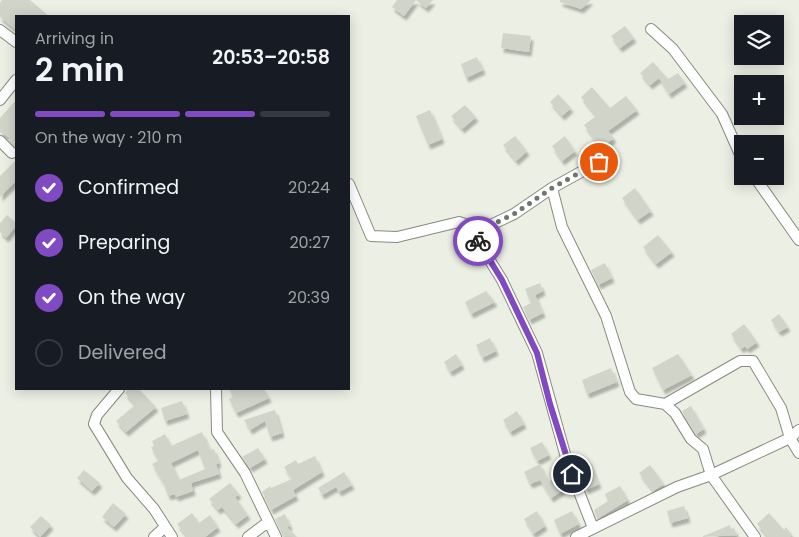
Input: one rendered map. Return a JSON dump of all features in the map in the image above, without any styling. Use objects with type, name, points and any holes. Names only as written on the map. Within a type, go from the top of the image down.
[{"type":"street","points":[[0,30],[15,41]]},
{"type":"street","points":[[651,30],[673,49],[722,114],[734,141]]},
{"type":"street","points":[[0,100],[15,81]]},
{"type":"street","points":[[0,141],[12,153]]},
{"type":"street","points":[[474,233],[514,214],[552,188],[599,162]]},
{"type":"street","points":[[760,185],[799,240]]},
{"type":"street","points":[[350,186],[371,236],[397,237],[458,222],[468,225],[474,233],[502,280],[537,353],[567,461],[593,528]]},
{"type":"street","points":[[552,188],[562,226],[606,316],[630,392],[636,400],[665,404],[740,361],[753,362],[781,408],[790,438],[799,453]]},
{"type":"street","points":[[118,390],[97,415],[94,424],[127,478],[154,509],[172,537]]},
{"type":"street","points":[[216,390],[217,432],[245,473],[276,537]]},
{"type":"street","points":[[665,404],[675,413],[691,439],[703,449],[711,475],[755,537]]},
{"type":"street","points":[[576,537],[677,487],[711,475],[790,438],[799,430]]},
{"type":"street","points":[[248,537],[268,522]]},
{"type":"street","points":[[154,537],[165,527]]},
{"type":"building","points":[[2,0],[30,0],[48,15],[15,15],[15,29],[0,17],[0,3]]},
{"type":"building","points":[[397,0],[416,0],[404,16],[392,7]]},
{"type":"building","points":[[416,0],[433,0],[426,8]]},
{"type":"building","points":[[560,0],[591,0],[581,9],[560,2]]},
{"type":"building","points":[[625,26],[634,38],[620,48],[611,36]]},
{"type":"building","points":[[503,33],[531,36],[529,52],[501,48]]},
{"type":"building","points":[[477,57],[483,70],[466,78],[461,64]]},
{"type":"building","points":[[653,62],[668,79],[678,73],[685,83],[669,94],[659,78],[650,85],[640,73]]},
{"type":"building","points":[[592,87],[610,108],[626,96],[637,110],[608,131],[614,138],[601,148],[584,125],[596,116],[581,97]]},
{"type":"building","points":[[558,94],[571,108],[562,116],[550,102]]},
{"type":"building","points":[[15,101],[15,147],[8,140],[10,138],[0,132],[0,118]]},
{"type":"building","points":[[465,105],[476,117],[462,129],[451,116]]},
{"type":"building","points":[[430,110],[442,139],[428,145],[416,116]]},
{"type":"building","points":[[515,136],[527,151],[516,161],[503,145]]},
{"type":"building","points":[[565,136],[575,151],[562,161],[552,146]]},
{"type":"building","points":[[15,161],[15,182],[0,197],[0,176]]},
{"type":"building","points":[[635,188],[651,211],[638,220],[622,198]]},
{"type":"building","points":[[7,215],[15,222],[15,227],[6,238],[0,232],[0,223]]},
{"type":"building","points":[[658,235],[672,252],[656,264],[643,247]]},
{"type":"building","points":[[605,263],[612,278],[598,285],[591,270]]},
{"type":"building","points":[[540,283],[543,291],[535,295],[543,313],[529,320],[523,307],[531,303],[525,289]]},
{"type":"building","points":[[486,291],[495,302],[471,314],[465,302]]},
{"type":"building","points":[[779,314],[788,327],[779,332],[771,320]]},
{"type":"building","points":[[744,324],[757,342],[747,349],[745,346],[741,349],[731,334]]},
{"type":"building","points":[[490,338],[496,351],[482,358],[476,345]]},
{"type":"building","points":[[456,354],[462,365],[450,372],[444,362]]},
{"type":"building","points":[[678,354],[692,375],[663,390],[652,368]]},
{"type":"building","points":[[611,368],[617,382],[587,394],[582,380]]},
{"type":"building","points":[[127,390],[140,390],[156,407],[126,432],[116,421],[135,405],[125,393]]},
{"type":"building","points":[[230,390],[265,390],[269,398],[236,413],[229,399],[233,397]]},
{"type":"building","points":[[182,401],[187,414],[165,421],[161,408]]},
{"type":"building","points":[[691,406],[704,429],[696,434],[682,411]]},
{"type":"building","points":[[275,410],[282,433],[270,437],[265,421],[250,430],[244,420]]},
{"type":"building","points":[[517,411],[524,424],[510,432],[503,420]]},
{"type":"building","points":[[202,432],[210,450],[214,449],[219,463],[216,464],[219,474],[191,483],[193,491],[176,497],[175,494],[168,496],[164,484],[152,464],[158,461],[151,447],[154,446],[152,441],[165,434],[171,446]],"holes":[[[198,450],[205,469],[179,480],[171,463]]]},
{"type":"building","points":[[542,442],[549,455],[537,461],[530,448]]},
{"type":"building","points":[[258,448],[265,459],[250,468],[242,457]]},
{"type":"building","points":[[315,456],[322,472],[293,490],[296,496],[271,510],[262,492],[270,486],[271,488],[292,479],[284,467],[296,460],[298,464]]},
{"type":"building","points":[[588,459],[599,484],[586,490],[575,464]]},
{"type":"building","points":[[540,464],[548,482],[555,478],[563,490],[551,498],[540,480],[530,484],[524,472]]},
{"type":"building","points":[[650,465],[664,484],[653,491],[639,473]]},
{"type":"building","points":[[84,470],[100,483],[92,491],[77,478]]},
{"type":"building","points":[[344,472],[352,485],[339,492],[336,487],[322,495],[318,488]]},
{"type":"building","points":[[230,483],[239,494],[235,497],[248,515],[236,524],[222,507],[218,510],[209,499]]},
{"type":"building","points":[[620,486],[628,500],[597,519],[594,510],[608,501],[605,494]]},
{"type":"building","points":[[113,503],[126,514],[114,527],[102,517]]},
{"type":"building","points":[[684,506],[688,518],[670,523],[667,511]]},
{"type":"building","points":[[537,511],[545,526],[533,534],[524,519]]},
{"type":"building","points":[[572,511],[579,524],[560,534],[554,520]]},
{"type":"building","points":[[192,513],[199,523],[210,515],[218,527],[205,537],[187,537],[177,524]]},
{"type":"building","points":[[769,513],[784,530],[786,527],[791,534],[790,537],[768,537],[757,524]]},
{"type":"building","points":[[285,514],[290,526],[287,527],[297,537],[283,536],[275,519]]},
{"type":"building","points":[[41,516],[51,525],[40,537],[30,527]]},
{"type":"building","points":[[730,525],[731,529],[734,528],[737,535],[701,537]]},
{"type":"way so far","points":[[478,241],[474,233],[514,214],[552,188],[599,162]]},
{"type":"route","points":[[478,241],[502,280],[537,353],[550,404],[572,474]]}]
